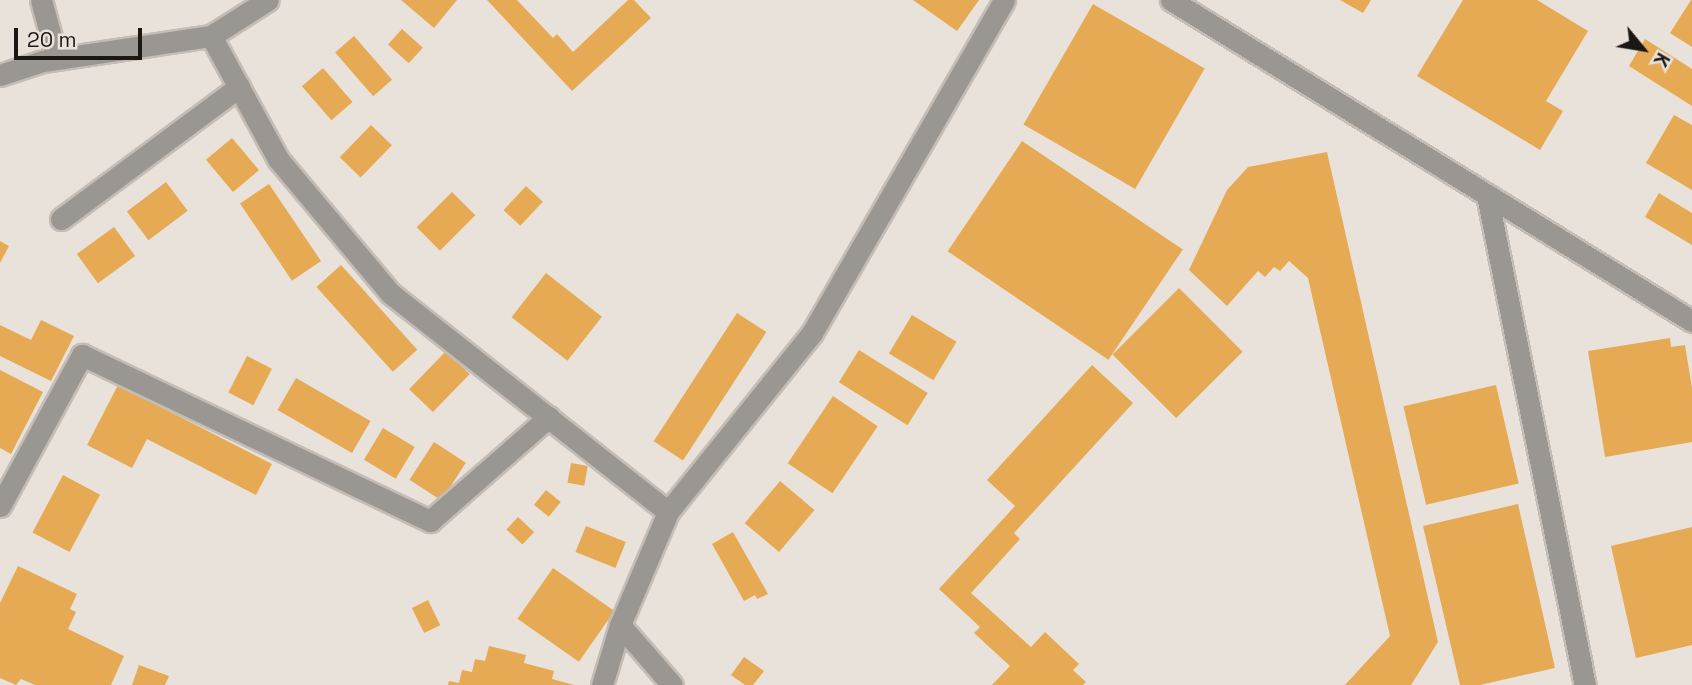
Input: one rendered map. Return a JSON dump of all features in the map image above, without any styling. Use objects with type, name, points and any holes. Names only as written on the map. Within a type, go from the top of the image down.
[{"type":"street","points":[[41,0],[57,59]]},
{"type":"street","points":[[0,75],[57,59],[211,36],[268,0]]},
{"type":"street","points":[[601,685],[620,625],[667,512],[812,333],[1004,0]]},
{"type":"street","points":[[1171,0],[1488,195],[1689,313]]},
{"type":"street","points":[[211,36],[278,159],[390,293],[667,512]]},
{"type":"street","points":[[61,219],[239,87]]},
{"type":"street","points":[[1488,195],[1585,685]]},
{"type":"street","points":[[0,506],[82,355],[430,521],[549,417]]},
{"type":"street","points":[[620,625],[672,685]]},
{"type":"building","points":[[401,0],[457,0],[434,28]]},
{"type":"building","points":[[487,0],[517,0],[553,38],[557,34],[573,52],[628,0],[634,0],[651,18],[572,91]]},
{"type":"building","points":[[913,0],[979,0],[957,31]]},
{"type":"building","points":[[1340,0],[1371,0],[1363,13]]},
{"type":"building","points":[[1463,0],[1537,0],[1588,31],[1546,101],[1563,111],[1540,150],[1417,76]]},
{"type":"building","points":[[1692,0],[1692,47],[1670,33]]},
{"type":"building","points":[[1093,4],[1205,68],[1135,189],[1024,124]]},
{"type":"building","points":[[402,29],[423,48],[409,63],[388,45]]},
{"type":"building","points":[[354,36],[392,80],[373,96],[335,52]]},
{"type":"building","points":[[1645,39],[1692,69],[1692,106],[1629,66]]},
{"type":"building","points":[[323,68],[353,102],[331,120],[302,86]]},
{"type":"building","points":[[1674,115],[1692,125],[1692,190],[1646,163]]},
{"type":"building","points":[[371,125],[392,145],[361,178],[340,157]]},
{"type":"building","points":[[232,138],[259,170],[233,192],[206,160]]},
{"type":"building","points":[[1022,141],[1183,249],[1108,360],[948,251]]},
{"type":"building","points":[[1327,152],[1438,642],[1411,685],[1345,685],[1390,636],[1308,278],[1289,261],[1280,271],[1274,267],[1265,277],[1258,271],[1227,306],[1189,270],[1227,190],[1248,167]]},
{"type":"building","points":[[166,182],[188,211],[149,240],[127,211]]},
{"type":"building","points":[[269,184],[321,261],[292,281],[240,204]]},
{"type":"building","points":[[526,186],[543,202],[520,226],[503,210]]},
{"type":"building","points":[[452,192],[475,215],[440,251],[417,227]]},
{"type":"building","points":[[1659,193],[1692,213],[1692,245],[1645,217]]},
{"type":"building","points":[[114,227],[135,256],[98,283],[77,254]]},
{"type":"building","points":[[0,241],[9,246],[0,263]]},
{"type":"building","points":[[341,265],[417,350],[393,372],[316,287]]},
{"type":"building","points":[[546,273],[602,317],[567,361],[512,317]]},
{"type":"building","points":[[1179,288],[1243,352],[1176,418],[1113,354]]},
{"type":"building","points":[[737,313],[766,332],[683,460],[654,441]]},
{"type":"building","points":[[912,315],[957,342],[933,380],[889,354]]},
{"type":"building","points":[[41,320],[74,336],[51,381],[0,356],[0,325],[31,340]]},
{"type":"building","points":[[1670,338],[1671,347],[1685,345],[1692,388],[1692,442],[1605,457],[1588,351]]},
{"type":"building","points":[[859,350],[928,393],[908,425],[839,382]]},
{"type":"building","points":[[446,351],[470,374],[433,412],[409,389]]},
{"type":"building","points":[[247,356],[272,369],[253,405],[228,393]]},
{"type":"building","points":[[1092,365],[1133,403],[1014,533],[1020,539],[971,593],[1031,647],[1045,632],[1079,664],[1073,670],[1086,682],[1083,685],[992,685],[1010,666],[974,633],[980,627],[939,589],[1015,506],[987,480]]},
{"type":"building","points":[[0,370],[43,392],[11,454],[0,448]]},
{"type":"building","points":[[296,378],[370,421],[352,453],[278,410]]},
{"type":"building","points":[[118,385],[272,464],[256,495],[147,439],[132,468],[87,445]]},
{"type":"building","points":[[1496,385],[1519,483],[1426,505],[1403,406]]},
{"type":"building","points":[[833,396],[878,426],[832,493],[788,463]]},
{"type":"building","points":[[383,428],[415,447],[396,479],[364,460]]},
{"type":"building","points":[[434,442],[466,463],[441,500],[409,480]]},
{"type":"building","points":[[571,463],[588,466],[584,486],[568,483]]},
{"type":"building","points":[[63,475],[100,495],[70,552],[32,532]]},
{"type":"building","points":[[780,481],[814,510],[779,552],[745,523]]},
{"type":"building","points":[[546,490],[561,502],[549,517],[534,505]]},
{"type":"building","points":[[1518,504],[1555,668],[1480,685],[1460,685],[1423,526]]},
{"type":"building","points":[[518,517],[534,532],[522,544],[506,529]]},
{"type":"building","points":[[586,526],[626,542],[615,568],[576,552]]},
{"type":"building","points":[[1692,527],[1692,645],[1636,658],[1611,546]]},
{"type":"building","points":[[733,532],[768,594],[757,599],[755,595],[744,601],[712,544]]},
{"type":"building","points":[[18,566],[77,594],[70,609],[76,612],[68,629],[124,656],[111,685],[35,685],[21,679],[16,685],[0,678],[0,603]]},
{"type":"building","points":[[553,568],[614,611],[579,662],[517,619]]},
{"type":"building","points":[[428,600],[440,625],[424,633],[412,608]]},
{"type":"building","points":[[489,646],[526,655],[524,663],[554,671],[552,679],[574,685],[448,685],[449,681],[459,683],[462,670],[472,672],[475,659],[485,661]]},
{"type":"building","points":[[744,657],[764,671],[753,685],[745,685],[731,675]]},
{"type":"building","points":[[139,665],[169,676],[165,685],[132,685]]}]
